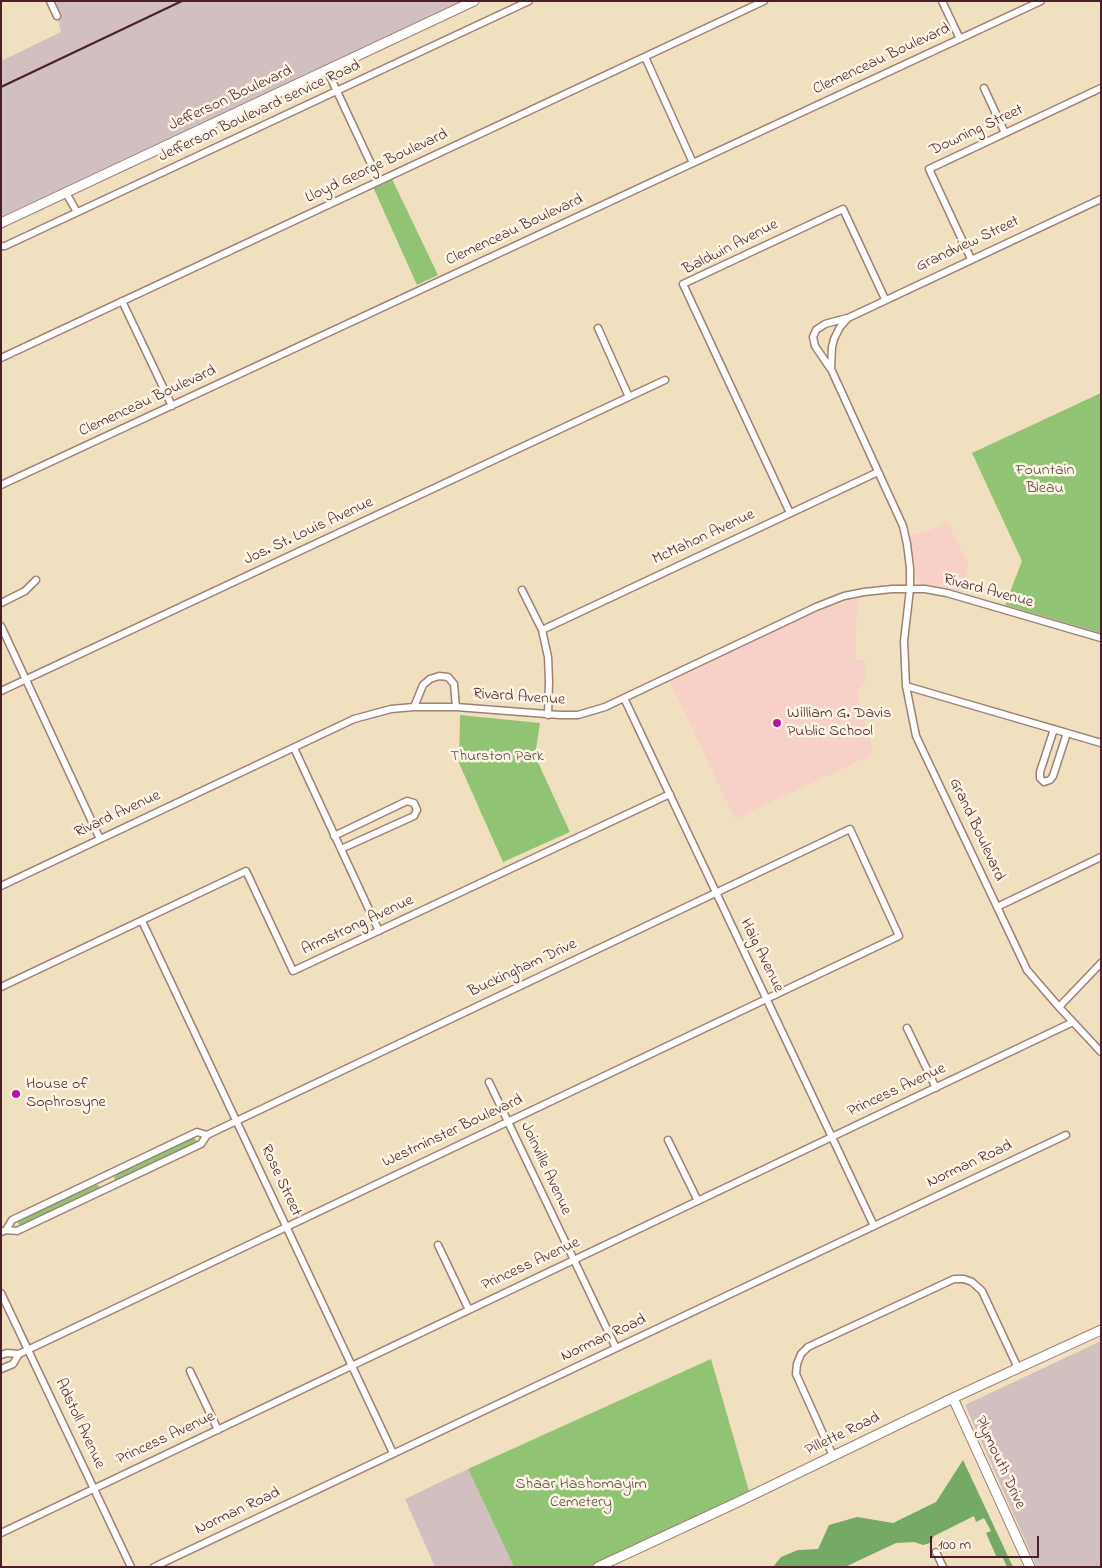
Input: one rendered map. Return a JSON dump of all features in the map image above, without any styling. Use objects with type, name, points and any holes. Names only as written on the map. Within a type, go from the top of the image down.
[{"type":"street","points":[[50,1],[57,16]]},
{"type":"street","name":"Jefferson Boulevard","points":[[1,223],[474,1]]},
{"type":"street","name":"Jefferson Boulevard service Road","points":[[1,246],[5,246],[529,1]]},
{"type":"street","name":"Lloyd George Boulevard","points":[[1,358],[764,1]]},
{"type":"street","points":[[942,1],[960,39]]},
{"type":"street","name":"Clemenceau Boulevard","points":[[1,486],[1041,1]]},
{"type":"street","points":[[645,57],[693,163]]},
{"type":"street","points":[[327,70],[380,181]]},
{"type":"street","points":[[984,88],[1006,133]]},
{"type":"street","name":"Downing Street","points":[[971,259],[929,169],[1101,88]]},
{"type":"street","points":[[66,193],[77,212]]},
{"type":"street","name":"Grandview Street","points":[[910,589],[909,560],[903,526],[831,369],[815,346],[813,337],[816,330],[824,324],[848,318],[1101,199]]},
{"type":"street","name":"Baldwin Avenue","points":[[790,513],[683,284],[843,209],[885,300]]},
{"type":"street","points":[[122,301],[172,406]]},
{"type":"street","name":"Grandview Street","points":[[831,369],[834,339],[840,327],[848,318]]},
{"type":"street","points":[[598,328],[629,397]]},
{"type":"street","name":"Jos. St. Louis Avenue","points":[[1,691],[665,380]]},
{"type":"street","name":"McMahon Avenue","points":[[542,630],[878,472]]},
{"type":"street","points":[[1,603],[25,591],[36,580]]},
{"type":"street","name":"Grand Boulevard","points":[[910,589],[904,641],[906,686],[916,736],[1027,970],[1101,1052]]},
{"type":"street","name":"Rivard Avenue","points":[[1,886],[354,720],[391,709],[414,707],[578,715],[605,707],[816,606],[844,596],[864,592],[925,589],[948,593],[1101,638]]},
{"type":"street","points":[[522,590],[542,630],[548,665],[548,715]]},
{"type":"street","points":[[1,626],[100,839]]},
{"type":"street","points":[[414,707],[423,685],[430,679],[439,676],[448,677],[454,684],[456,708]]},
{"type":"street","points":[[906,686],[1101,742]]},
{"type":"street","name":"Haig Avenue","points":[[624,698],[874,1226]]},
{"type":"street","points":[[1054,729],[1040,772],[1040,778],[1044,782],[1050,780],[1053,776],[1067,733]]},
{"type":"street","points":[[294,748],[378,931]]},
{"type":"street","name":"Armstrong Avenue","points":[[1,987],[246,871],[293,971],[670,794]]},
{"type":"street","points":[[334,836],[408,801],[414,802],[417,810],[414,816],[341,849]]},
{"type":"street","name":"Buckingham Drive","points":[[4,1231],[18,1231],[201,1144],[207,1134],[850,829],[899,936]]},
{"type":"street","points":[[997,907],[1101,858]]},
{"type":"street","name":"Rose Street","points":[[142,920],[394,1454]]},
{"type":"street","name":"Westminster Boulevard","points":[[1,1356],[7,1353],[18,1354],[899,936]]},
{"type":"street","points":[[1059,1007],[1101,963]]},
{"type":"street","name":"Princess Avenue","points":[[1,1533],[1073,1022]]},
{"type":"street","points":[[907,1028],[936,1088]]},
{"type":"street","name":"Joinville Avenue","points":[[489,1082],[616,1348]]},
{"type":"street","name":"Buckingham Drive","points":[[4,1231],[12,1220],[39,1207],[197,1132],[207,1134]]},
{"type":"street","name":"Norman Road","points":[[154,1567],[1066,1135]]},
{"type":"street","points":[[668,1140],[698,1201]]},
{"type":"street","points":[[438,1245],[469,1310]]},
{"type":"street","points":[[833,1456],[796,1374],[801,1354],[808,1347],[954,1279],[964,1279],[972,1282],[982,1291],[1018,1368]]},
{"type":"street","name":"Adstoll Avenue","points":[[1,1293],[131,1567]]},
{"type":"street","name":"Pillette Road","points":[[598,1567],[953,1398],[1101,1330]]},
{"type":"street","name":"Westminster Boulevard","points":[[1,1370],[13,1364],[18,1354]]},
{"type":"street","points":[[190,1372],[218,1430]]},
{"type":"street","name":"Plymouth Drive","points":[[953,1398],[1030,1567]]},
{"type":"street","points":[[936,1552],[943,1567]]},
{"type":"shaded area","points":[[50,1],[464,1],[1,217],[1,61],[61,32],[57,16]]},
{"type":"shaded area","points":[[947,521],[969,565],[961,592],[917,582],[910,535],[928,531]]},
{"type":"shaded area","name":"William G. Davis Public School","points":[[857,598],[856,660],[865,660],[866,682],[857,692],[874,754],[735,819],[670,682],[807,615]]},
{"type":"shaded area","points":[[1101,1341],[1101,1567],[1037,1567],[965,1405]]},
{"type":"shaded area","points":[[468,1469],[514,1567],[435,1567],[405,1499]]},
{"type":"green space","points":[[392,179],[438,275],[417,285],[373,187]]},
{"type":"green space","name":"Fountain Bleau","points":[[1101,393],[1101,633],[1005,605],[1022,561],[972,453]]},
{"type":"green space","name":"Thurston Park","points":[[460,715],[540,723],[535,756],[570,832],[503,862],[459,763]]},
{"type":"green space","points":[[193,1137],[197,1141],[195,1144],[115,1180],[116,1174]]},
{"type":"green space","points":[[96,1184],[100,1187],[98,1190],[21,1226],[19,1225],[18,1222],[20,1220]]},
{"type":"green space","name":"Shaar Hashomayim Cemetery","points":[[711,1359],[749,1491],[589,1567],[514,1567],[468,1469]]},
{"type":"green space","points":[[963,1460],[1013,1567],[1007,1567],[1002,1556],[997,1558],[986,1533],[991,1531],[984,1518],[976,1522],[974,1516],[934,1536],[930,1543],[923,1545],[914,1542],[896,1543],[845,1567],[773,1567],[781,1557],[798,1550],[818,1549],[829,1525],[857,1517],[893,1523],[936,1502]]},
{"type":"railway","points":[[1,87],[182,1]]},
{"type":"place","name":"William G. Davis Public School","points":[[777,723]]},
{"type":"place","name":"House of Sophrosyne","points":[[16,1094]]}]
